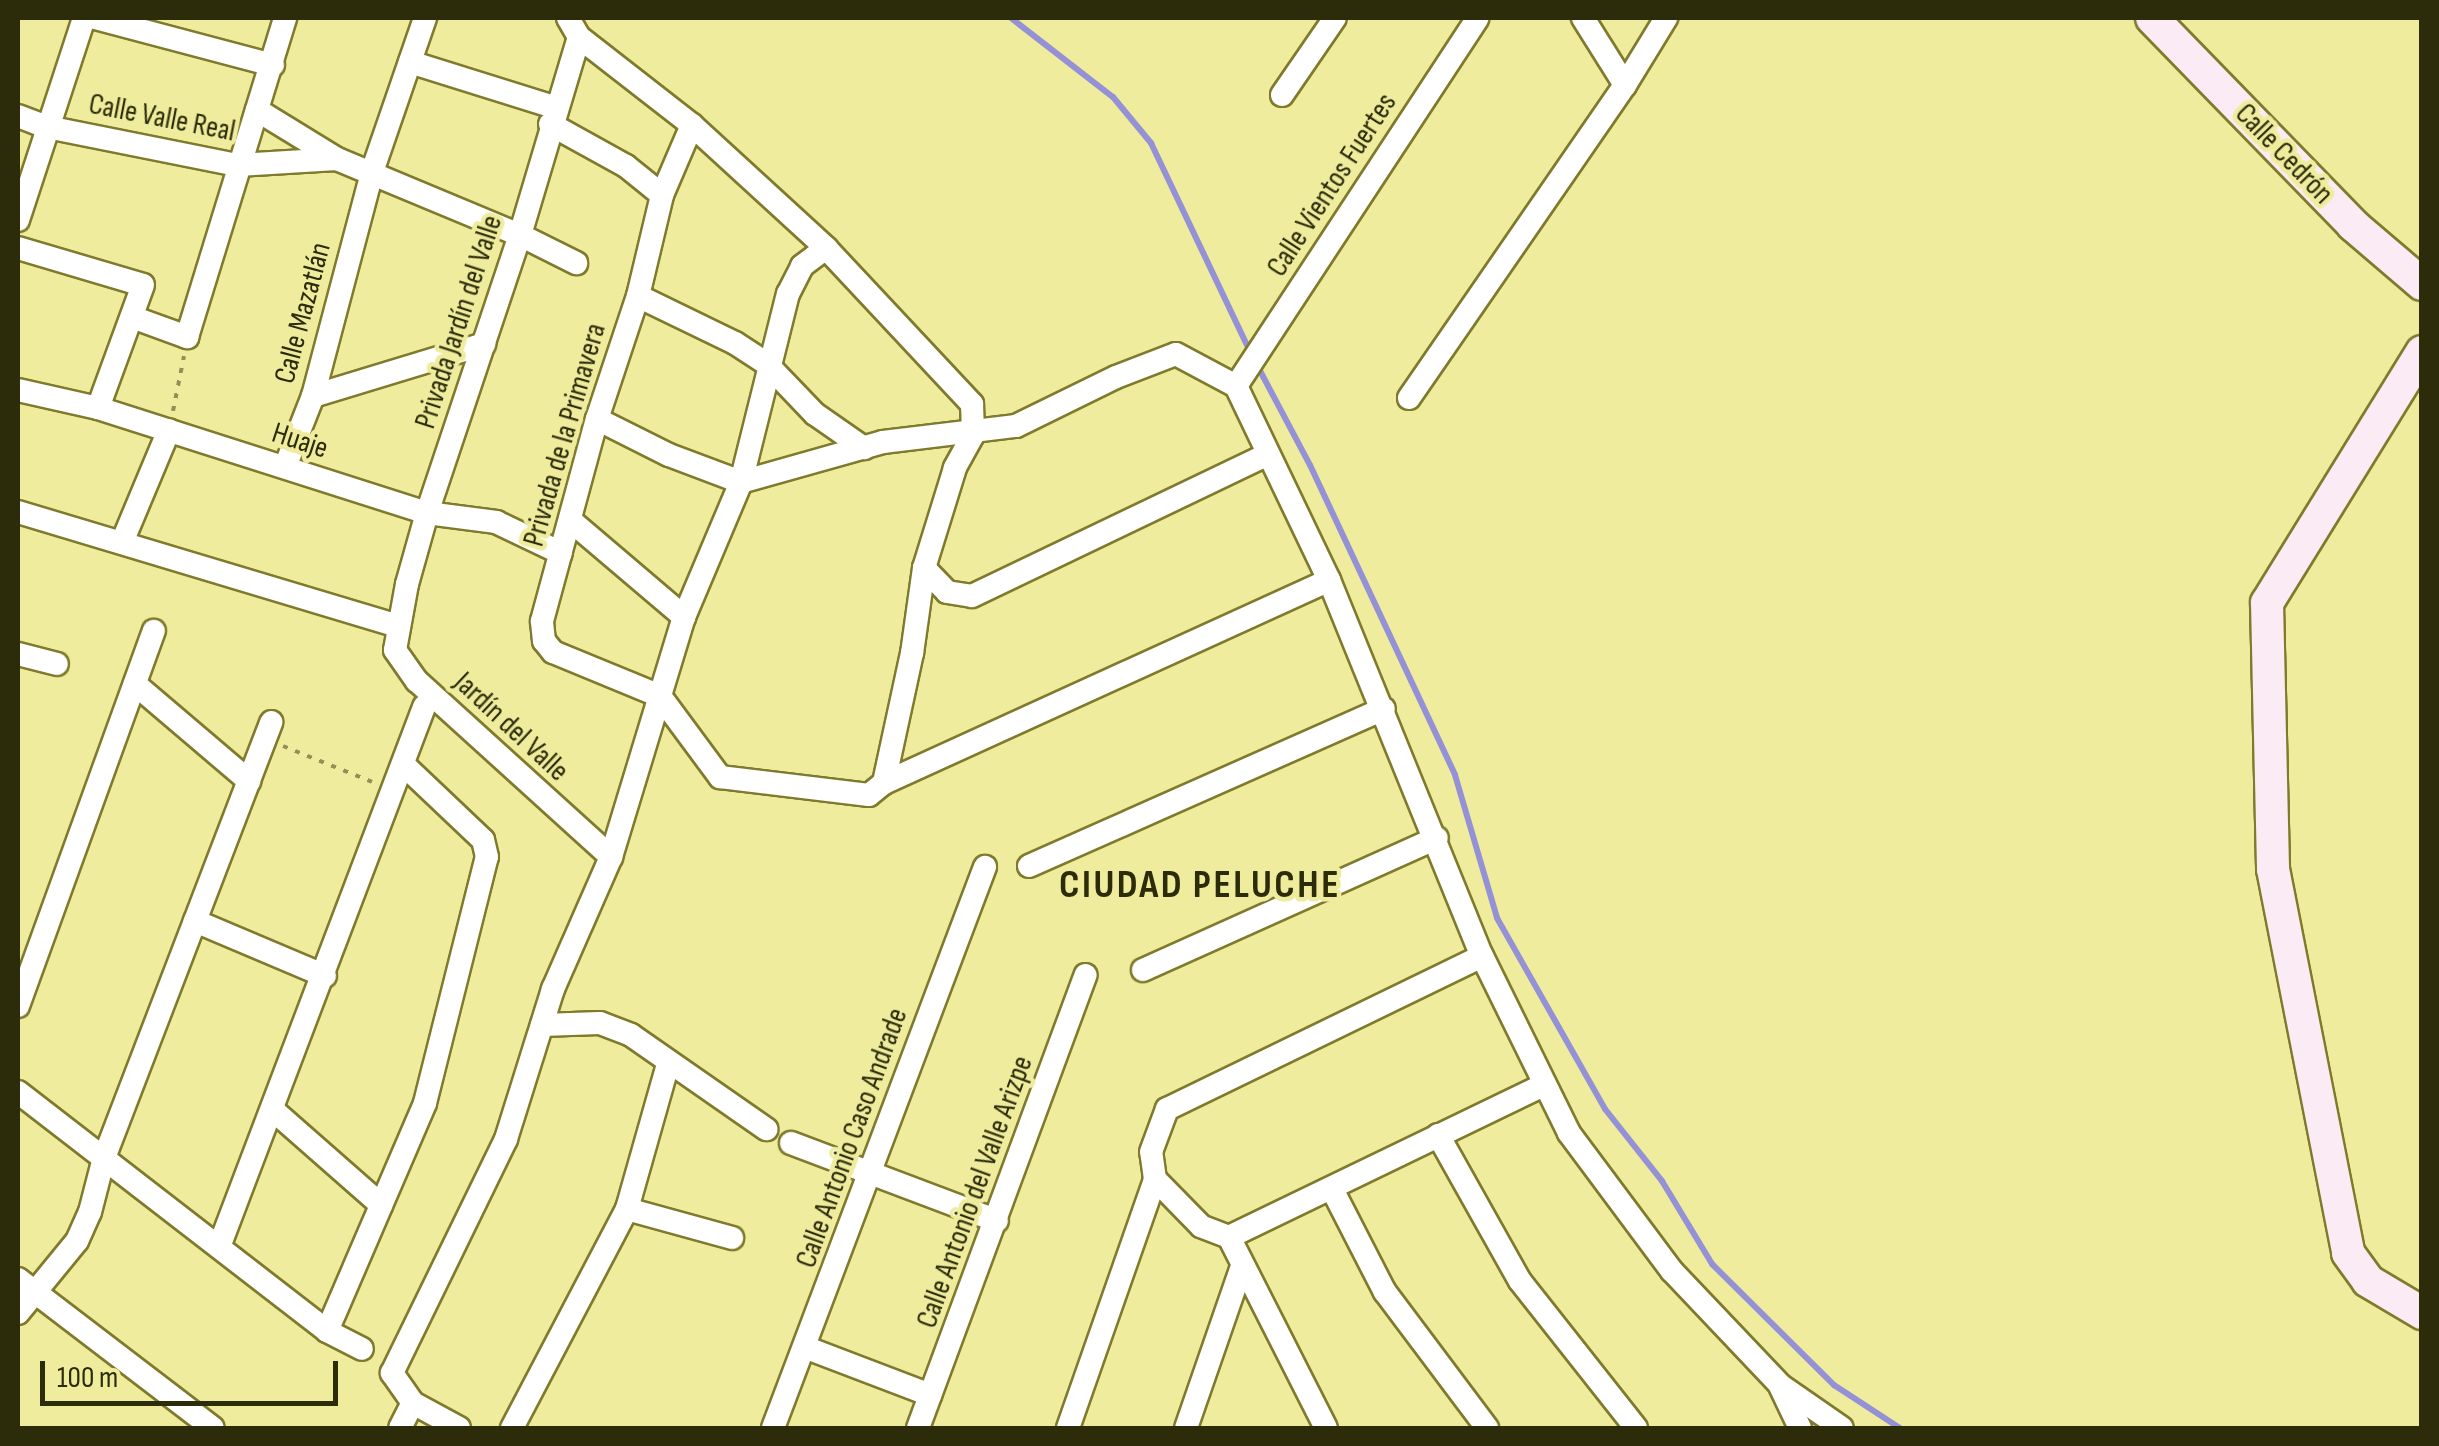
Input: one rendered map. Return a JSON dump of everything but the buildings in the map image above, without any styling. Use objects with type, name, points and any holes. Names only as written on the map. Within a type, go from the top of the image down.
[{"type":"street","points":[[18,220],[84,18]]},
{"type":"street","points":[[96,18],[273,65]]},
{"type":"street","points":[[132,318],[187,337],[285,18]]},
{"type":"street","name":"Calle Mazatlán","points":[[285,467],[313,396],[372,172],[425,18]]},
{"type":"street","points":[[1282,95],[1335,18]]},
{"type":"street","name":"Calle Vientos Fuertes","points":[[1241,378],[1478,18]]},
{"type":"street","points":[[1583,18],[1624,85]]},
{"type":"street","points":[[1409,398],[1666,18]]},
{"type":"street","name":"Calle Cedrón","points":[[2152,18],[2353,224],[2422,284]]},
{"type":"street","points":[[574,28],[692,125],[826,248],[972,404],[973,435],[956,468],[924,568],[912,653],[884,783]]},
{"type":"street","name":"Privada Jardín del Valle","points":[[399,626],[428,514],[520,235],[574,28]]},
{"type":"street","points":[[410,62],[554,116],[662,195]]},
{"type":"street","points":[[257,110],[337,159]]},
{"type":"street","name":"Calle Valle Real","points":[[18,116],[47,126],[238,165],[337,159],[520,235],[576,263]]},
{"type":"street","name":"Privada de la Primavera","points":[[660,696],[553,652],[544,641],[542,621],[597,419],[638,296],[662,195],[692,125]]},
{"type":"street","points":[[18,248],[143,284],[98,408]]},
{"type":"street","points":[[459,1428],[413,1403],[392,1373],[506,1138],[553,990],[610,857],[684,617],[741,482],[767,364],[795,276],[826,248]]},
{"type":"street","points":[[638,296],[735,342],[767,364],[815,414],[864,448]]},
{"type":"street","points":[[313,396],[484,344]]},
{"type":"street","points":[[2422,352],[2267,604],[2273,870],[2348,1253],[2368,1281],[2422,1313]]},
{"type":"street","points":[[597,419],[669,456],[741,482],[883,442],[973,435],[1016,426],[1116,377],[1176,354],[1241,378],[1266,455],[1329,580],[1482,956],[1568,1133],[1672,1271],[1780,1385],[1842,1428]]},
{"type":"street","name":"Huaje","points":[[18,390],[98,408],[428,514],[496,522],[561,553]]},
{"type":"street","points":[[123,540],[170,430]]},
{"type":"street","points":[[924,568],[947,592],[972,596],[1266,455]]},
{"type":"street","points":[[18,512],[123,540],[179,561],[399,626]]},
{"type":"street","points":[[570,520],[684,617]]},
{"type":"street","points":[[660,696],[720,777],[869,795],[884,783],[1329,580]]},
{"type":"street","name":"Jardín del Valle","points":[[399,626],[395,650],[417,681],[610,857]]},
{"type":"street","points":[[18,1006],[154,631]]},
{"type":"street","points":[[18,654],[56,664]]},
{"type":"street","points":[[135,684],[248,781]]},
{"type":"street","points":[[219,1247],[326,976],[424,707]]},
{"type":"street","points":[[1029,866],[1384,709]]},
{"type":"street","points":[[18,1312],[27,1286],[76,1241],[90,1212],[104,1158],[268,731]]},
{"type":"street","points":[[326,1331],[425,1103],[488,848],[404,765]]},
{"type":"street","points":[[1143,970],[1437,838]]},
{"type":"street","name":"Calle Antonio Caso Andrade","points":[[774,1428],[985,867]]},
{"type":"street","points":[[195,921],[326,976]]},
{"type":"street","points":[[1068,1428],[1155,1178],[1151,1152],[1167,1109],[1482,956]]},
{"type":"street","name":"Calle Antonio del Valle Arizpe","points":[[918,1428],[1086,975]]},
{"type":"street","points":[[542,1025],[600,1023],[631,1035],[766,1129]]},
{"type":"street","points":[[512,1428],[627,1209],[668,1064]]},
{"type":"street","points":[[1229,1237],[1542,1086]]},
{"type":"street","points":[[18,1092],[326,1331],[362,1349]]},
{"type":"street","points":[[273,1110],[380,1205]]},
{"type":"street","points":[[1438,1135],[1520,1280],[1636,1428]]},
{"type":"street","points":[[790,1143],[997,1221]]},
{"type":"street","points":[[1155,1178],[1200,1226],[1229,1237],[1326,1428]]},
{"type":"street","points":[[1332,1188],[1385,1292],[1488,1428]]},
{"type":"street","points":[[627,1209],[732,1238]]},
{"type":"street","points":[[1186,1428],[1242,1266]]},
{"type":"street","points":[[27,1286],[214,1428]]},
{"type":"street","points":[[807,1348],[930,1396]]},
{"type":"street","points":[[1780,1385],[1800,1428]]},
{"type":"street","points":[[400,1428],[413,1403]]},
{"type":"path","points":[[170,430],[187,337]]},
{"type":"path","points":[[268,731],[394,791]]},
{"type":"waterway","points":[[1011,18],[1113,97],[1151,143],[1251,354]]},
{"type":"waterway","points":[[1257,365],[1310,465],[1455,775],[1497,918],[1605,1109],[1662,1181],[1712,1264],[1834,1385],[1900,1428]]},
{"type":"district","name":"CIUDAD PELUCHE","points":[[1200,885]]}]
